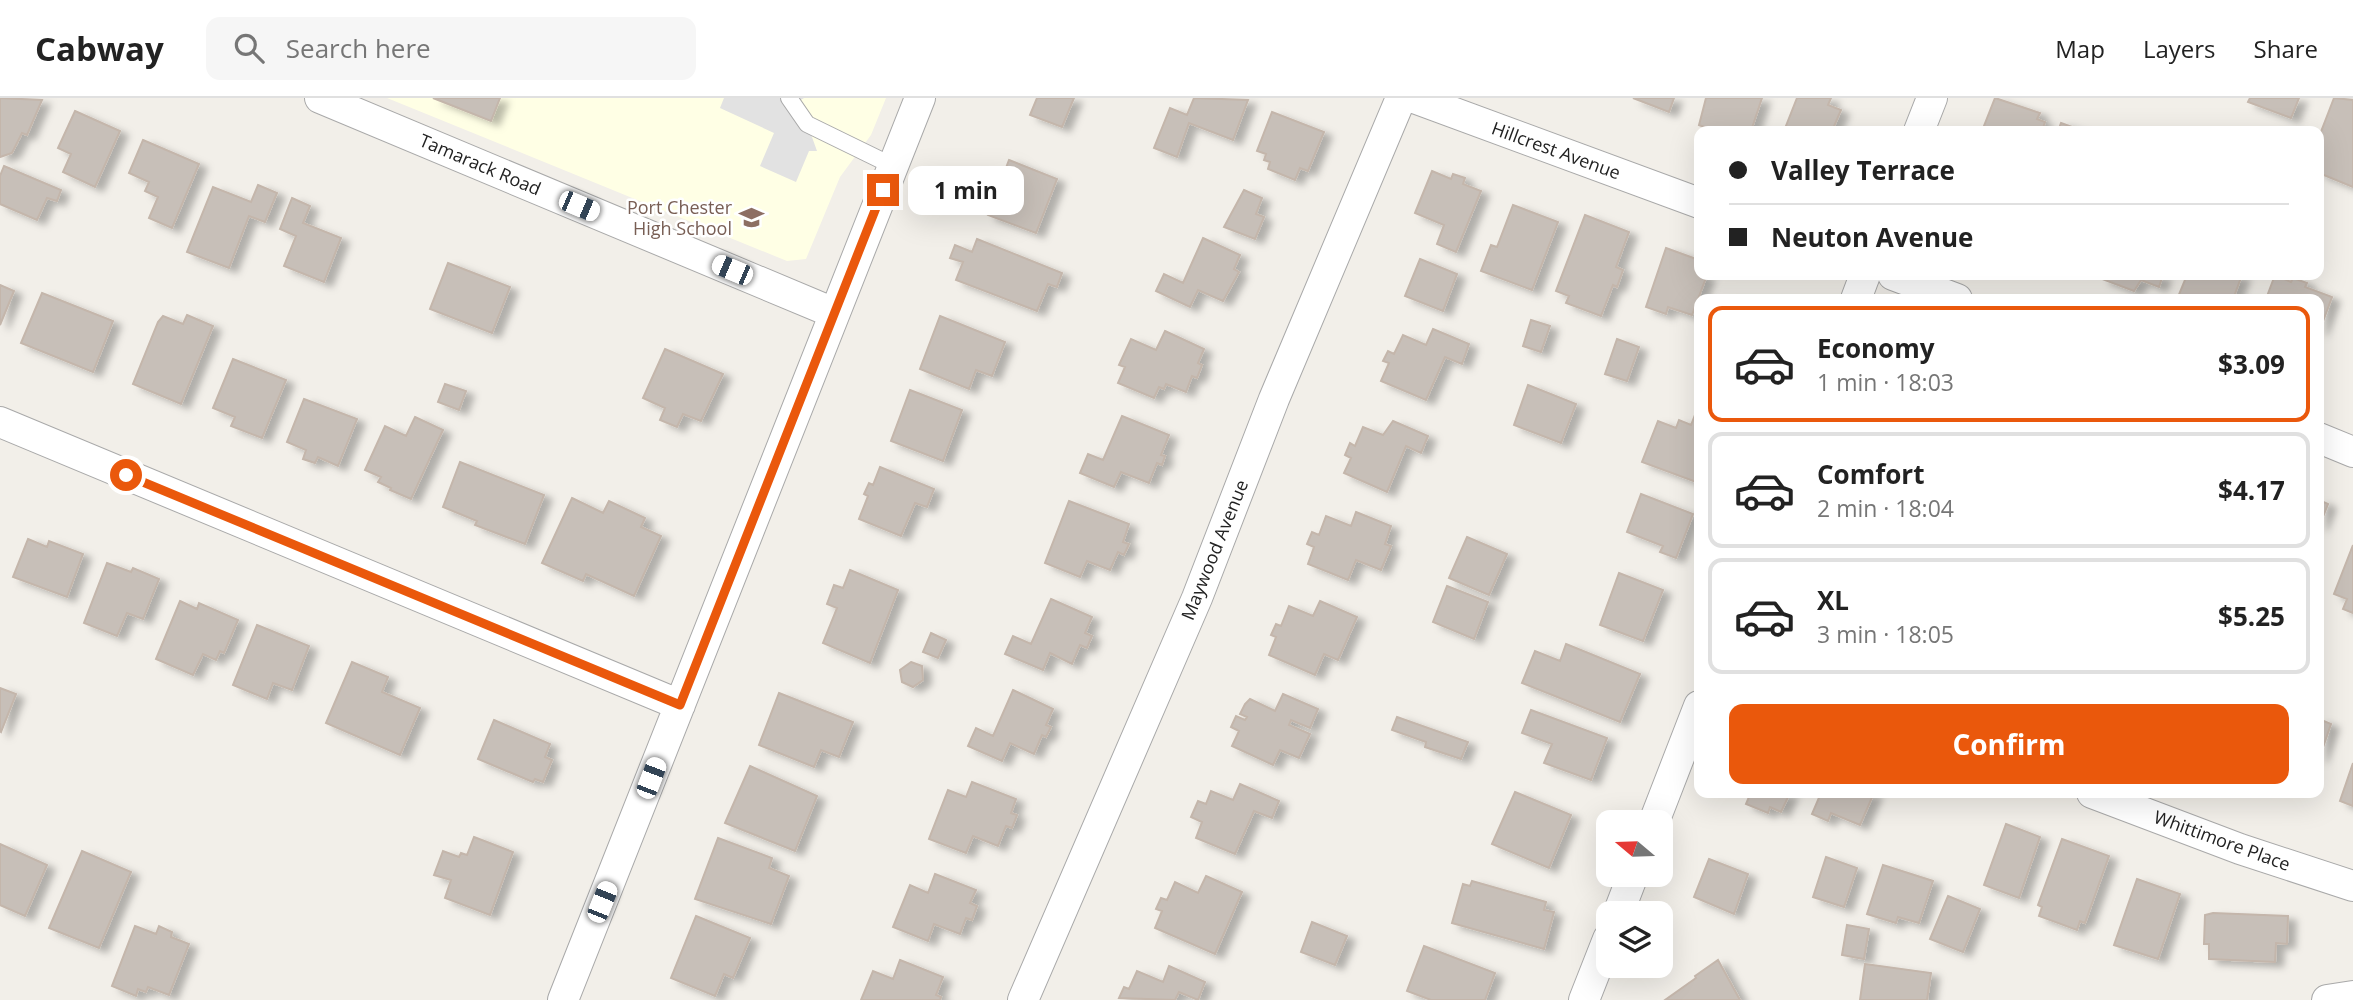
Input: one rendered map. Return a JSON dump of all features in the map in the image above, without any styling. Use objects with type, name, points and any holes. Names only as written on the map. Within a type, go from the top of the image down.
[{"type":"street","name":"Tamarack Road","points":[[320,98],[834,313]]},
{"type":"street","points":[[563,1000],[920,98]]},
{"type":"street","name":"Maywood Avenue","points":[[1023,1000],[1197,598],[1275,399],[1401,98]]},
{"type":"street","name":"Hillcrest Avenue","points":[[1414,98],[1694,201]]},
{"type":"street","points":[[1921,126],[1932,98]]},
{"type":"street","points":[[1906,280],[1944,294]]},
{"type":"street","points":[[0,422],[680,705]]},
{"type":"street","points":[[2324,441],[2353,452]]},
{"type":"street","points":[[1659,810],[1694,719]]},
{"type":"street","name":"Whittimore Place","points":[[2105,798],[2240,849],[2353,886]]},
{"type":"street","points":[[1584,1000],[1596,970]]},
{"type":"street","points":[[2327,1000],[2353,996]]},
{"type":"lane","points":[[789,98],[807,124],[893,166]]},
{"type":"shaded area","name":"Port Chester High School","points":[[387,98],[886,98],[871,135],[840,177],[806,259],[787,261]]},
{"type":"shaded area","points":[[724,98],[804,98],[799,101],[817,151],[809,151],[796,182],[760,166],[774,133],[720,108]]},
{"type":"building","points":[[0,98],[42,100],[27,135],[22,133],[12,153],[0,157]]},
{"type":"building","points":[[433,98],[500,98],[491,121]]},
{"type":"building","points":[[1037,98],[1074,98],[1062,127],[1030,115]]},
{"type":"building","points":[[1194,98],[1248,100],[1233,140],[1189,123],[1177,157],[1154,148],[1170,108],[1187,115]]},
{"type":"building","points":[[1633,98],[1674,98],[1669,112]]},
{"type":"building","points":[[1706,98],[1762,98],[1753,126],[1699,125]]},
{"type":"building","points":[[1797,98],[1831,98],[1828,105],[1841,110],[1834,126],[1786,126]]},
{"type":"building","points":[[1995,98],[2040,113],[2037,119],[2045,122],[2044,126],[1984,126]]},
{"type":"building","points":[[2250,98],[2299,98],[2291,118],[2248,102]]},
{"type":"building","points":[[2334,98],[2353,100],[2353,187],[2324,175],[2323,126]]},
{"type":"building","points":[[75,111],[120,131],[95,187],[63,172],[71,154],[58,148]]},
{"type":"building","points":[[1272,112],[1324,132],[1308,171],[1300,168],[1295,180],[1268,169],[1270,162],[1264,160],[1266,154],[1257,151]]},
{"type":"building","points":[[143,140],[199,164],[172,228],[149,218],[158,197],[145,191],[149,182],[129,173]]},
{"type":"building","points":[[1009,160],[1057,179],[1036,233],[988,215]]},
{"type":"building","points":[[4,166],[61,190],[57,201],[47,198],[37,220],[0,204],[0,176]]},
{"type":"building","points":[[1432,171],[1451,179],[1453,174],[1465,178],[1463,184],[1481,191],[1456,252],[1437,244],[1444,225],[1415,213]]},
{"type":"building","points":[[258,185],[277,193],[265,222],[249,216],[229,268],[187,252],[213,187],[251,202]]},
{"type":"building","points":[[1244,190],[1262,198],[1256,214],[1264,217],[1255,239],[1224,227]]},
{"type":"building","points":[[292,198],[310,206],[303,223],[341,238],[324,282],[284,266],[296,236],[280,229]]},
{"type":"building","points":[[1513,205],[1558,222],[1532,290],[1481,271],[1491,245],[1497,247]]},
{"type":"building","points":[[1585,215],[1629,232],[1616,267],[1623,270],[1617,287],[1613,285],[1601,316],[1566,303],[1569,296],[1556,291]]},
{"type":"building","points":[[1203,238],[1240,255],[1234,269],[1239,272],[1223,301],[1198,290],[1190,307],[1156,291],[1164,274],[1183,283]]},
{"type":"building","points":[[977,239],[1062,273],[1057,287],[1048,284],[1037,311],[956,280],[963,262],[950,258],[955,245],[972,252]]},
{"type":"building","points":[[1666,248],[1694,258],[1694,280],[1705,280],[1700,294],[1694,294],[1692,315],[1668,307],[1666,314],[1646,307]]},
{"type":"building","points":[[1420,259],[1457,274],[1443,311],[1405,296]]},
{"type":"building","points":[[448,263],[510,287],[492,333],[430,309]]},
{"type":"building","points":[[2105,280],[2141,280],[2134,291]]},
{"type":"building","points":[[2141,280],[2161,280],[2159,287]]},
{"type":"building","points":[[2185,280],[2240,280],[2235,294],[2179,294]]},
{"type":"building","points":[[2273,280],[2299,280],[2307,283],[2305,287],[2324,294],[2268,294]]},
{"type":"building","points":[[0,285],[14,291],[0,325]]},
{"type":"building","points":[[42,293],[113,321],[93,372],[21,343]]},
{"type":"building","points":[[2324,294],[2332,297],[2324,319]]},
{"type":"building","points":[[187,315],[213,326],[181,404],[133,384],[158,322],[163,316],[183,324]]},
{"type":"building","points":[[940,316],[1005,342],[992,376],[976,370],[969,389],[920,369]]},
{"type":"building","points":[[1531,320],[1550,326],[1541,352],[1523,346]]},
{"type":"building","points":[[1433,329],[1469,344],[1462,364],[1445,357],[1426,400],[1381,381],[1389,363],[1383,361],[1388,351],[1394,354],[1403,335],[1426,345]]},
{"type":"building","points":[[1165,331],[1204,349],[1198,363],[1202,365],[1197,378],[1192,376],[1186,392],[1166,384],[1164,389],[1159,387],[1154,398],[1118,383],[1125,367],[1119,365],[1131,339],[1156,350]]},
{"type":"building","points":[[1617,339],[1639,347],[1627,381],[1605,374]]},
{"type":"building","points":[[665,349],[723,374],[701,421],[683,414],[677,427],[660,420],[665,408],[643,398]]},
{"type":"building","points":[[233,359],[286,380],[262,438],[231,426],[235,417],[213,408]]},
{"type":"building","points":[[445,384],[466,391],[459,410],[438,402]]},
{"type":"building","points":[[1528,385],[1576,404],[1561,443],[1514,425]]},
{"type":"building","points":[[910,390],[962,410],[943,461],[891,441]]},
{"type":"building","points":[[304,399],[357,419],[338,466],[318,457],[315,463],[303,459],[306,450],[287,442]]},
{"type":"building","points":[[1122,416],[1169,435],[1161,455],[1165,456],[1162,465],[1157,463],[1149,483],[1121,472],[1114,487],[1080,473],[1088,454],[1103,460]]},
{"type":"building","points":[[415,417],[443,430],[411,499],[390,490],[391,488],[378,482],[381,477],[365,470],[385,426],[406,436]]},
{"type":"building","points":[[1694,418],[1694,481],[1642,462],[1658,421],[1676,428],[1679,420],[1691,425]]},
{"type":"building","points":[[1393,421],[1428,436],[1421,453],[1406,446],[1387,492],[1344,473],[1351,458],[1345,455],[1350,443],[1355,446],[1363,427],[1383,435]]},
{"type":"building","points":[[460,462],[544,495],[525,544],[475,525],[477,521],[443,507]]},
{"type":"building","points":[[880,467],[934,489],[927,507],[915,503],[901,536],[859,519],[868,496],[864,494],[869,483],[873,485]]},
{"type":"building","points":[[1641,494],[1693,514],[1676,558],[1660,552],[1663,546],[1627,532]]},
{"type":"building","points":[[572,498],[603,513],[609,501],[645,518],[641,527],[661,536],[634,596],[586,574],[583,581],[542,563]]},
{"type":"building","points":[[1069,501],[1129,524],[1123,542],[1129,544],[1124,555],[1118,552],[1110,570],[1087,561],[1080,577],[1045,563]]},
{"type":"building","points":[[1356,512],[1391,526],[1385,544],[1391,546],[1381,570],[1356,560],[1348,580],[1308,564],[1314,547],[1307,544],[1312,532],[1319,535],[1326,516],[1351,526]]},
{"type":"building","points":[[1467,537],[1507,554],[1489,595],[1449,578]]},
{"type":"building","points":[[28,539],[47,547],[49,541],[83,554],[67,597],[13,577]]},
{"type":"building","points":[[2353,545],[2353,613],[2343,609],[2347,599],[2334,594]]},
{"type":"building","points":[[107,563],[131,572],[133,568],[159,579],[143,619],[127,613],[117,636],[84,623]]},
{"type":"building","points":[[850,570],[898,590],[870,663],[823,643],[837,608],[827,604],[834,585],[843,588]]},
{"type":"building","points":[[1619,573],[1663,590],[1643,641],[1600,625]]},
{"type":"building","points":[[1447,586],[1488,602],[1474,639],[1433,622]]},
{"type":"building","points":[[1051,599],[1092,617],[1085,633],[1092,636],[1087,648],[1080,645],[1072,664],[1050,653],[1043,670],[1005,654],[1013,636],[1031,644]]},
{"type":"building","points":[[180,601],[197,609],[199,603],[238,620],[224,653],[220,651],[216,660],[203,654],[193,675],[156,659]]},
{"type":"building","points":[[1320,601],[1357,617],[1338,660],[1324,654],[1315,675],[1269,655],[1276,637],[1271,635],[1276,624],[1281,626],[1289,606],[1313,616]]},
{"type":"building","points":[[257,625],[309,646],[292,690],[273,683],[267,699],[233,685]]},
{"type":"building","points":[[931,633],[946,640],[938,658],[923,652]]},
{"type":"building","points":[[1566,644],[1640,674],[1620,722],[1522,683],[1535,651],[1560,661]]},
{"type":"building","points":[[352,662],[388,677],[382,692],[420,708],[400,755],[326,723]]},
{"type":"building","points":[[911,662],[922,666],[923,680],[913,687],[902,682],[900,670]]},
{"type":"building","points":[[0,688],[16,694],[1,732],[0,731]]},
{"type":"building","points":[[1013,690],[1053,709],[1046,725],[1051,727],[1046,737],[1042,735],[1034,754],[1010,743],[1002,761],[968,746],[976,728],[993,736]]},
{"type":"building","points":[[779,693],[853,722],[839,757],[821,750],[814,767],[759,745]]},
{"type":"building","points":[[1283,694],[1318,709],[1310,728],[1291,720],[1289,725],[1310,734],[1299,758],[1280,750],[1273,765],[1232,746],[1239,731],[1231,727],[1236,716],[1245,720],[1247,717],[1240,714],[1245,704],[1250,699],[1275,711]]},
{"type":"building","points":[[1531,710],[1607,738],[1591,780],[1544,763],[1552,744],[1522,733]]},
{"type":"building","points":[[1397,717],[1468,742],[1461,759],[1425,747],[1426,742],[1392,730]]},
{"type":"building","points":[[494,720],[550,744],[545,757],[552,760],[543,782],[535,779],[533,782],[478,759]]},
{"type":"building","points":[[2324,721],[2331,724],[2324,744]]},
{"type":"building","points":[[2353,763],[2353,806],[2340,801]]},
{"type":"building","points":[[750,766],[817,796],[795,851],[725,823]]},
{"type":"building","points":[[972,782],[1016,799],[1011,813],[1017,815],[1012,828],[1006,826],[998,846],[973,836],[966,853],[929,839],[948,790],[966,797]]},
{"type":"building","points":[[1240,784],[1279,801],[1272,818],[1254,811],[1235,854],[1196,838],[1202,822],[1191,817],[1198,801],[1206,804],[1211,791],[1233,800]]},
{"type":"building","points":[[1515,792],[1571,815],[1549,868],[1492,844]]},
{"type":"building","points":[[1749,798],[1788,798],[1781,812],[1770,807],[1768,813],[1746,804]]},
{"type":"building","points":[[1819,798],[1872,798],[1860,825],[1831,813],[1828,821],[1812,814]]},
{"type":"building","points":[[2006,824],[2040,837],[2019,898],[1984,885]]},
{"type":"building","points":[[474,837],[513,852],[490,915],[445,898],[451,880],[434,875],[443,851],[459,857],[461,853],[467,855]]},
{"type":"building","points":[[718,838],[772,858],[769,868],[789,876],[771,924],[695,899]]},
{"type":"building","points":[[2062,839],[2109,856],[2085,923],[2080,921],[2077,930],[2039,916],[2042,907],[2038,905]]},
{"type":"building","points":[[0,844],[47,865],[25,916],[0,905]]},
{"type":"building","points":[[82,851],[131,872],[99,948],[49,928]]},
{"type":"building","points":[[1826,857],[1857,868],[1844,907],[1813,897]]},
{"type":"building","points":[[1709,859],[1748,874],[1734,914],[1694,897]]},
{"type":"building","points":[[1883,865],[1933,881],[1919,923],[1898,917],[1896,923],[1867,914]]},
{"type":"building","points":[[935,874],[976,890],[970,903],[977,906],[972,920],[966,918],[960,934],[934,924],[928,941],[893,927],[910,885],[928,893]]},
{"type":"building","points":[[1206,876],[1242,892],[1215,954],[1155,928],[1162,911],[1156,909],[1161,898],[1167,900],[1175,882],[1198,893]]},
{"type":"building","points":[[2137,879],[2180,894],[2158,959],[2114,945]]},
{"type":"building","points":[[1472,881],[1546,902],[1544,910],[1554,912],[1544,949],[1452,923],[1463,884],[1470,886]]},
{"type":"building","points":[[1948,896],[1980,909],[1963,952],[1930,939]]},
{"type":"building","points":[[2205,915],[2288,916],[2287,944],[2276,943],[2275,962],[2209,959],[2209,944],[2204,944]]},
{"type":"building","points":[[696,916],[750,938],[733,978],[724,974],[715,996],[671,978]]},
{"type":"building","points":[[1312,922],[1347,936],[1335,965],[1301,952]]},
{"type":"building","points":[[1847,925],[1869,929],[1864,959],[1842,955]]},
{"type":"building","points":[[135,926],[156,934],[159,926],[172,932],[171,937],[189,944],[169,995],[148,987],[146,992],[138,989],[136,996],[112,986]]},
{"type":"building","points":[[1424,946],[1495,973],[1485,1000],[1431,1000],[1407,991]]},
{"type":"building","points":[[900,960],[943,977],[936,995],[941,997],[940,1000],[861,1000],[873,971],[893,979]]},
{"type":"building","points":[[1718,960],[1740,1000],[1665,1000],[1696,978],[1695,976]]},
{"type":"building","points":[[1865,964],[1931,973],[1927,1000],[1860,1000]]},
{"type":"building","points":[[1169,966],[1205,982],[1198,1000],[1179,992],[1175,1000],[1119,998],[1124,987],[1129,989],[1137,971],[1163,982]]},
{"type":"place","name":"Port Chester High School","points":[[752,218]]},
{"type":"route","points":[[126,475],[680,705],[883,190]]}]
